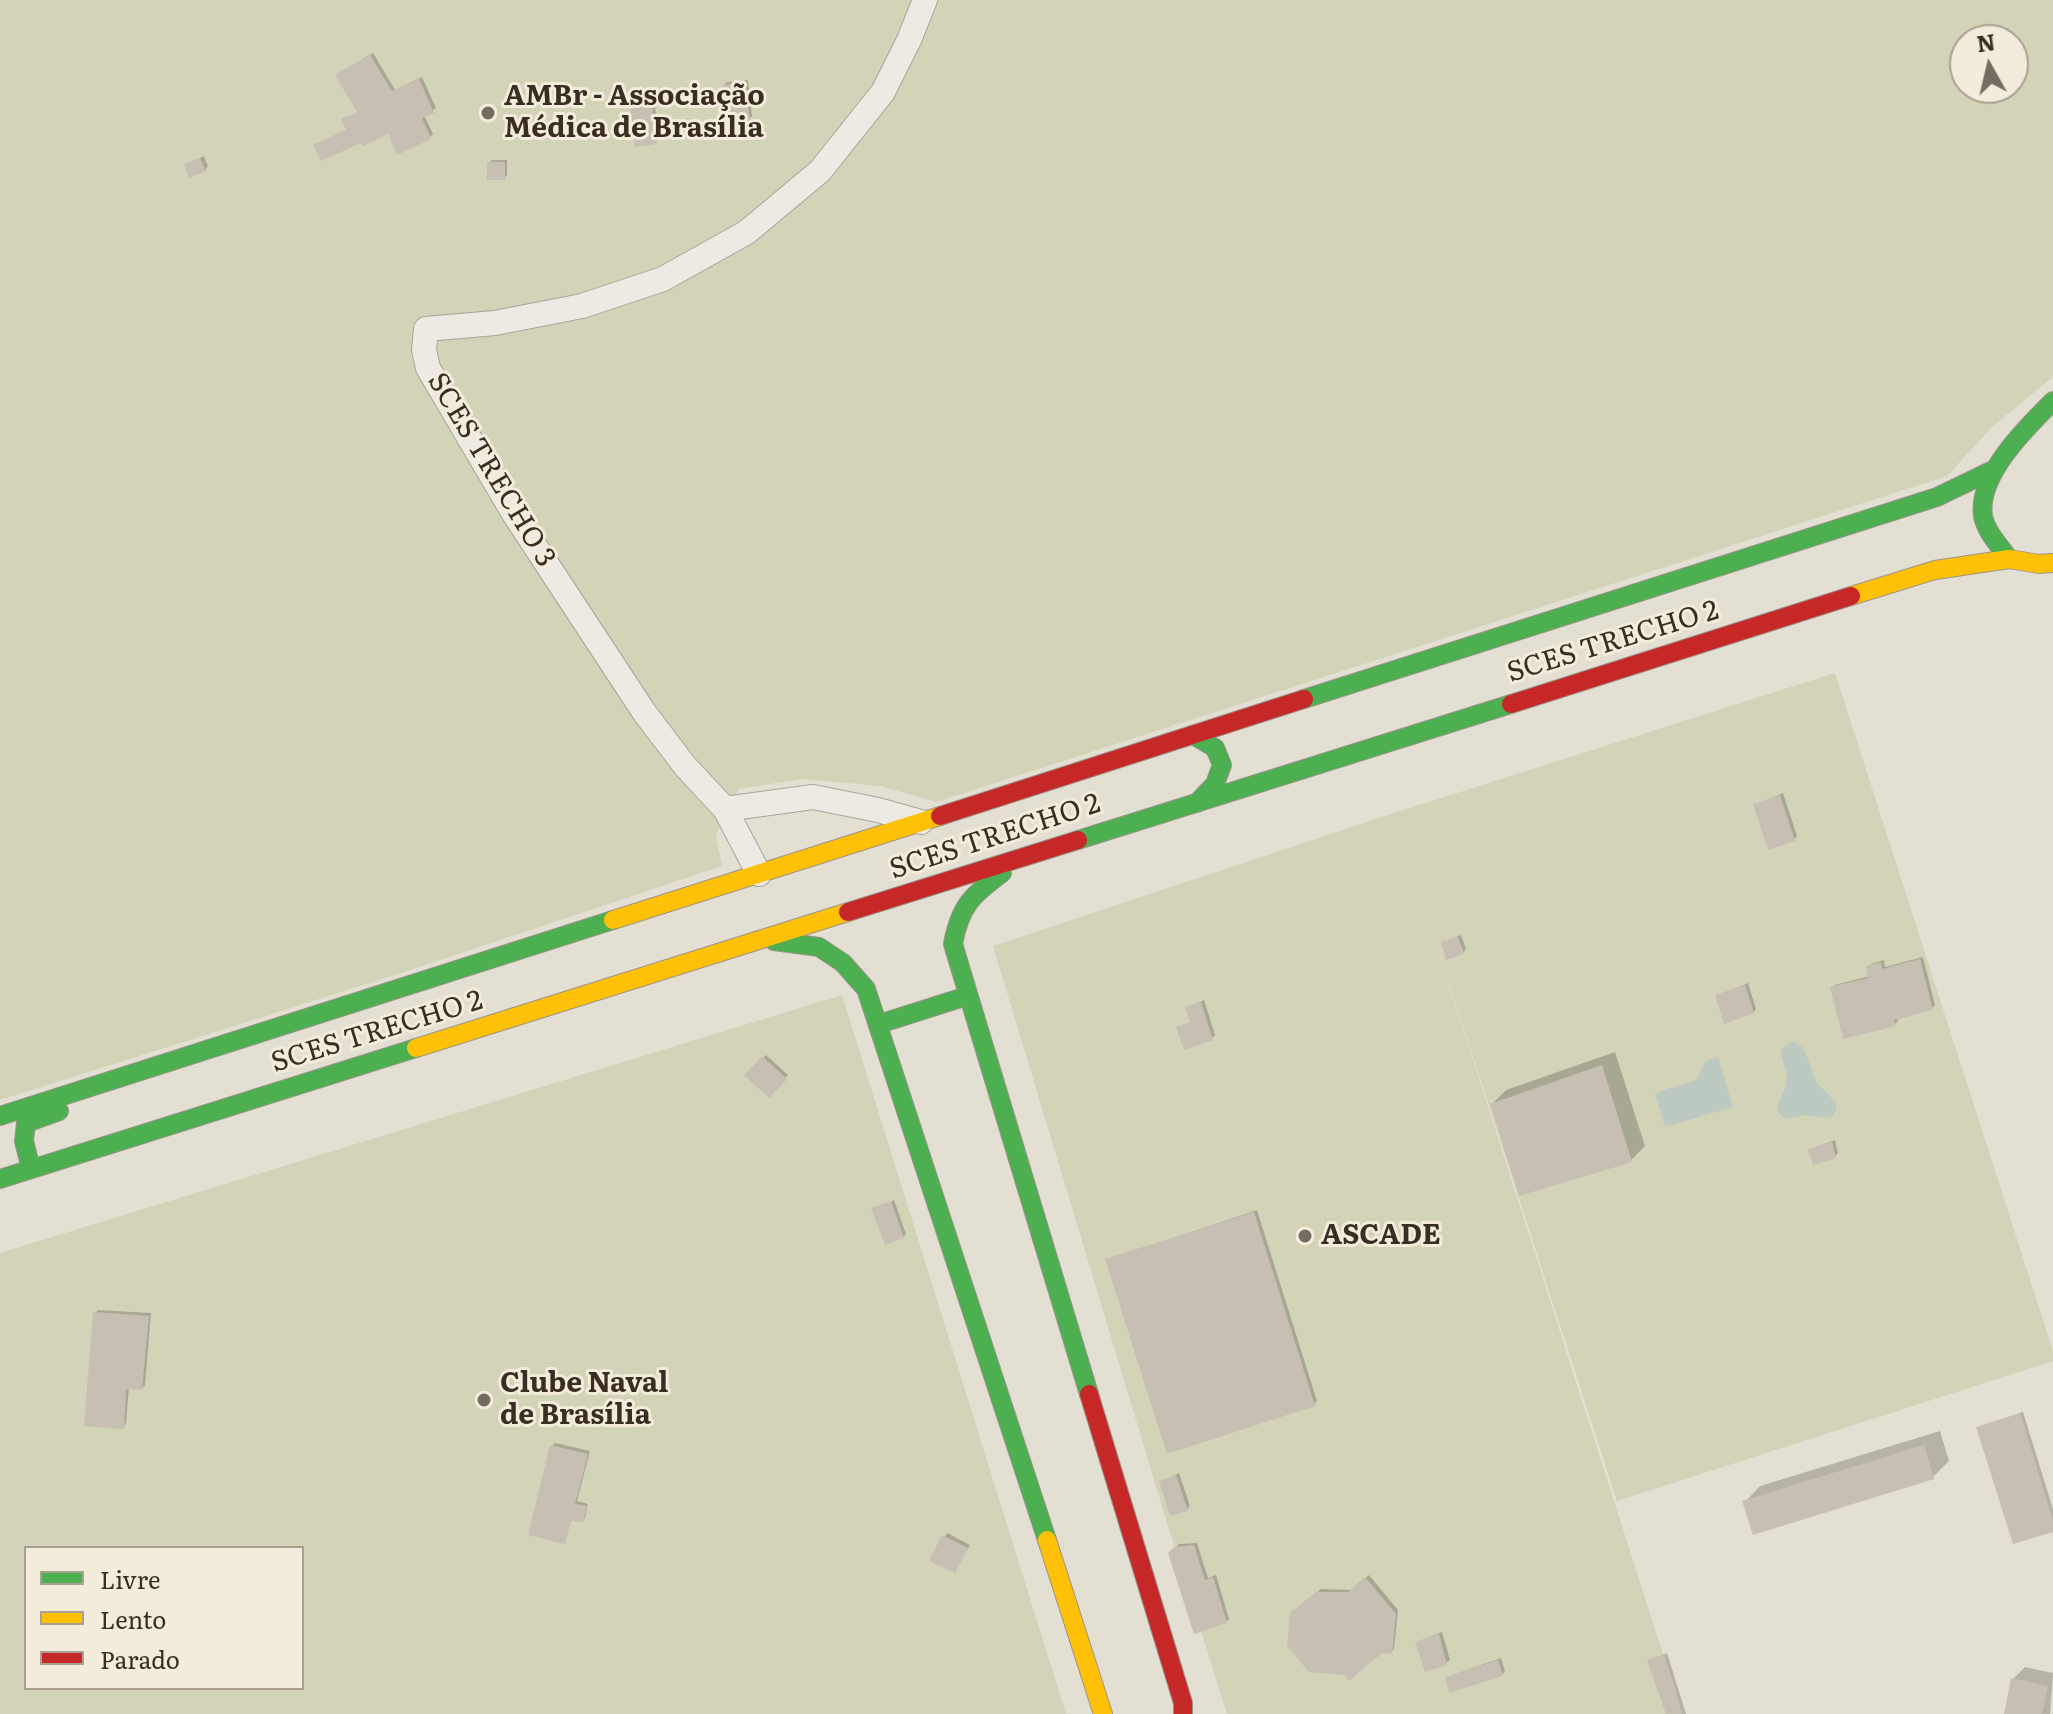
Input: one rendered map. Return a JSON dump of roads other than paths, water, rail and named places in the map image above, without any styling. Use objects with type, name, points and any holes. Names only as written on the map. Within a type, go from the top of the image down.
[{"type":"main road","points":[[2009,559],[1990,534],[1982,500],[1995,469],[2053,401]]},
{"type":"main road","name":"SCES TRECHO 2","points":[[0,1116],[1937,497],[1995,469]]},
{"type":"main road","name":"SCES TRECHO 2","points":[[0,1179],[1935,570],[2009,559],[2053,563]]},
{"type":"main road","points":[[1193,735],[1210,742],[1218,752],[1221,766],[1219,778],[1210,792],[1197,803]]},
{"type":"main road","points":[[1019,859],[969,898],[957,915],[953,944],[1183,1703],[1183,1714]]},
{"type":"main road","points":[[766,939],[819,947],[843,963],[866,989],[1103,1714]]},
{"type":"main road","points":[[879,1024],[967,996]]},
{"type":"main road","points":[[31,1169],[24,1141],[26,1123],[139,1085],[150,1068]]},
{"type":"street","name":"SCES TRECHO 3","points":[[759,874],[725,809],[685,766],[644,712],[501,492],[428,368],[424,350],[426,329],[495,323],[582,306],[663,279],[747,232],[820,171],[883,92],[925,0]]},
{"type":"street","points":[[725,809],[813,797],[921,822]]},
{"type":"place","name":"AMBr - Associação Médica de Brasília","points":[[488,113]]},
{"type":"place","name":"ASCADE","points":[[1305,1236]]},
{"type":"place","name":"Clube Naval de Brasília","points":[[484,1400]]}]
